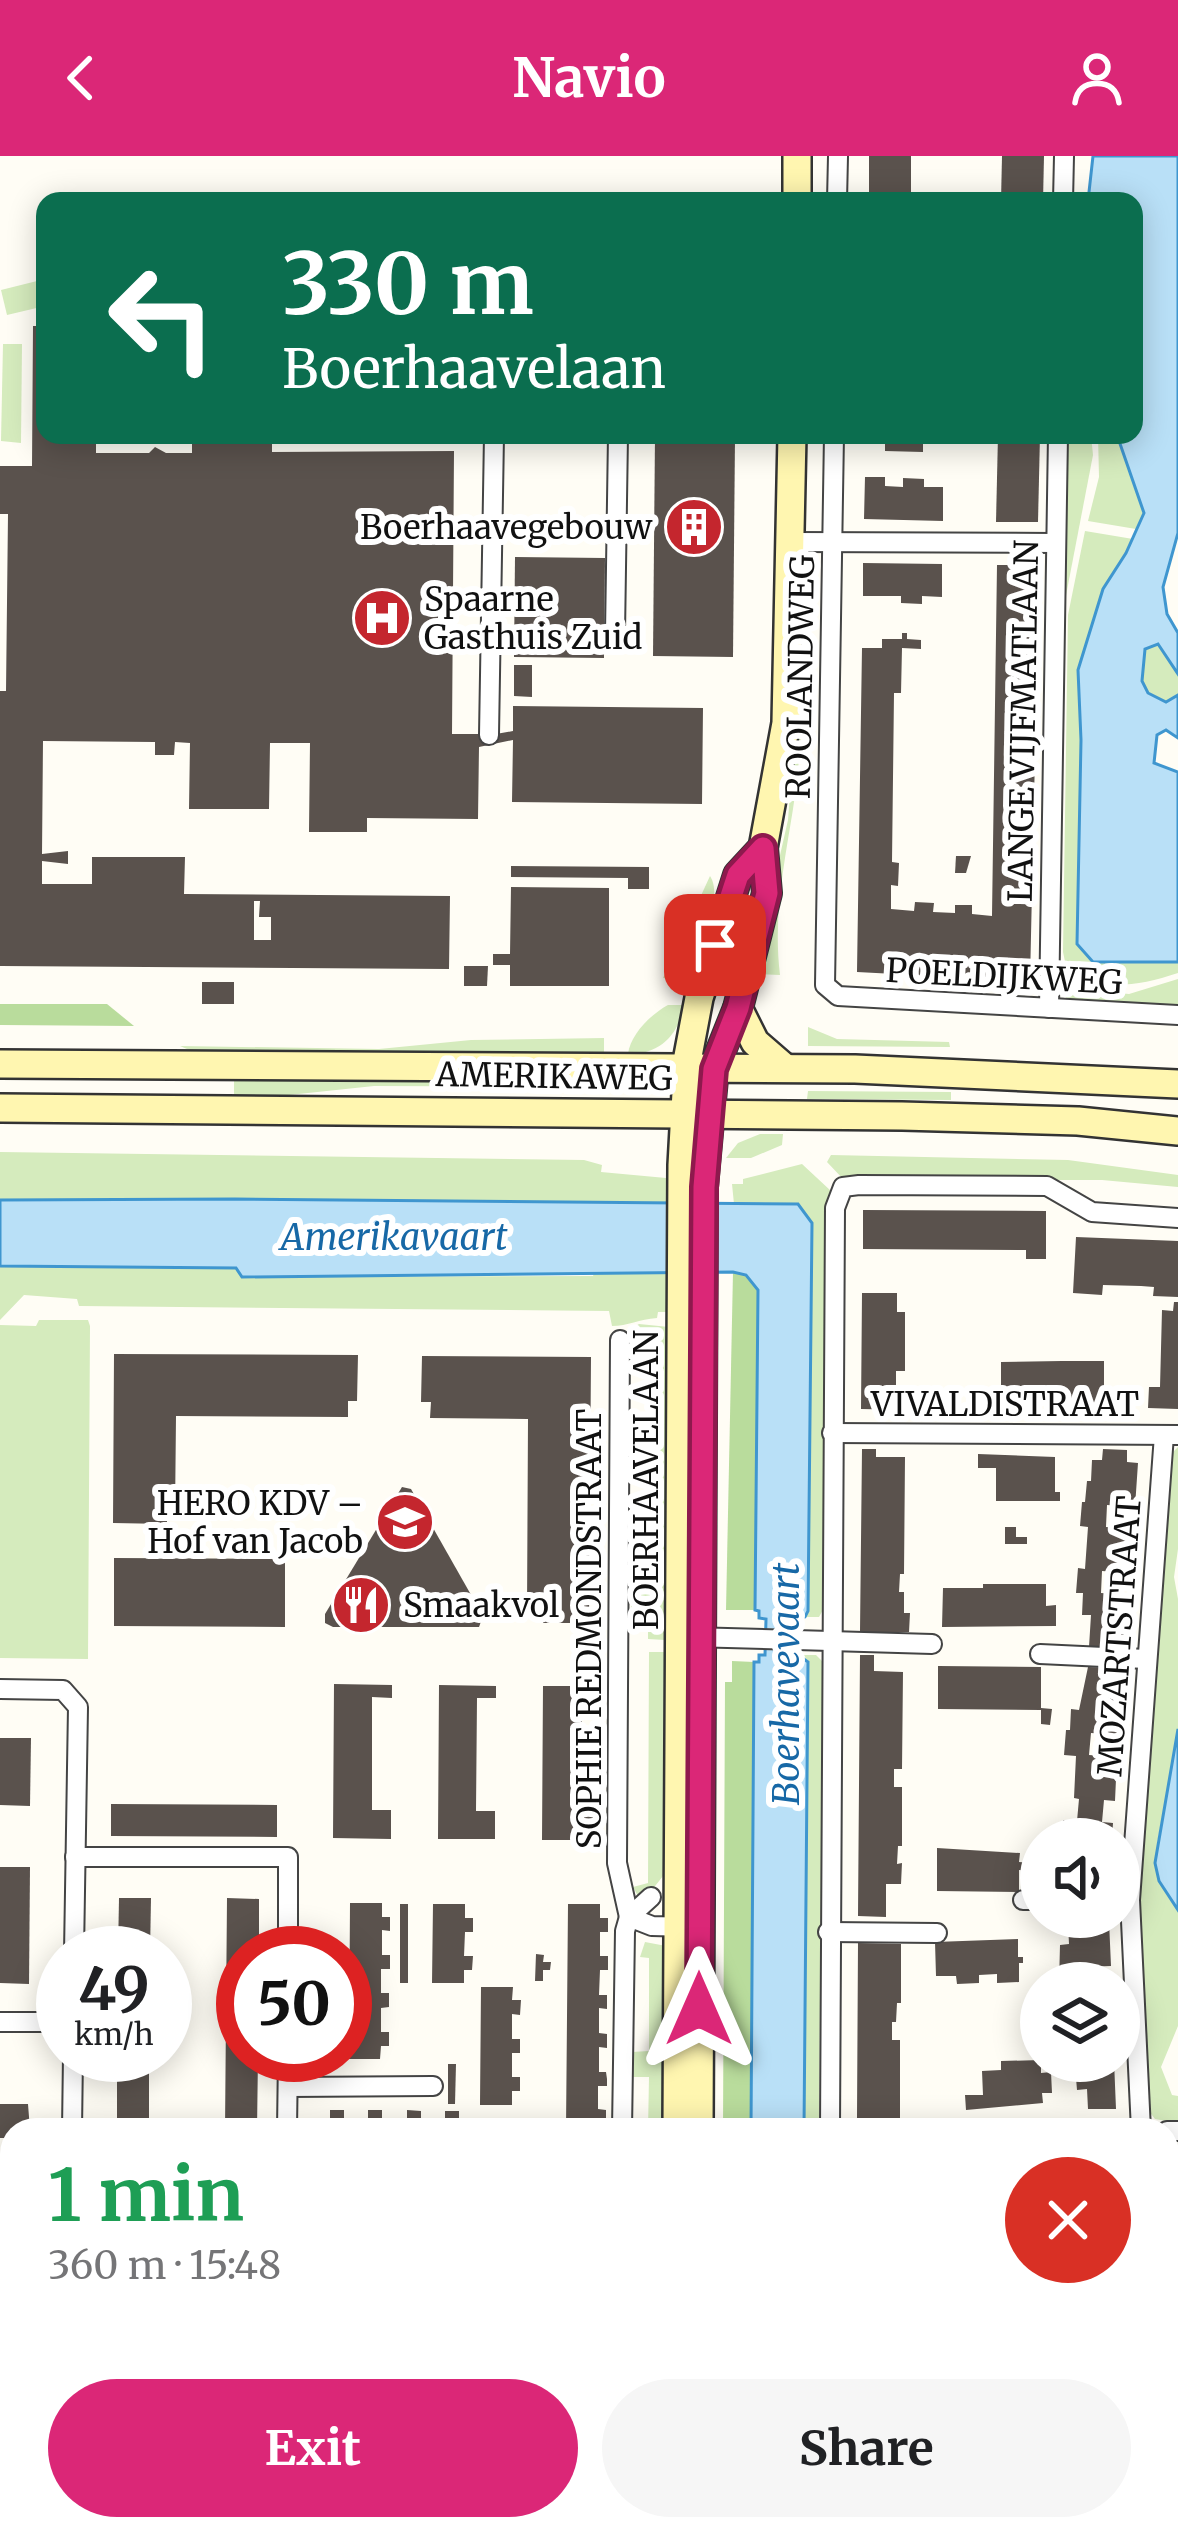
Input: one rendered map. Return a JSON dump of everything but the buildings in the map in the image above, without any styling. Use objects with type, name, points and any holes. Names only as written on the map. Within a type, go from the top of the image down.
[{"type":"main road","points":[[796,192],[797,156]]},
{"type":"main road","name":"BOERHAAVELAAN","points":[[701,1069],[738,1008],[767,893],[763,848],[784,751],[792,444]]},
{"type":"main road","name":"BOERHAAVELAAN","points":[[678,2118],[689,1928],[692,1276],[701,1069],[699,998],[738,875],[763,848]]},
{"type":"main road","points":[[738,1008],[755,1042],[785,1069]]},
{"type":"main road","name":"AMERIKAWEG","points":[[0,1064],[957,1071],[1178,1084]]},
{"type":"main road","name":"AMERIKAWEG","points":[[0,1108],[698,1113],[1078,1121],[1178,1131]]},
{"type":"main road","name":"BOERHAAVELAAN","points":[[689,1928],[698,2118]]},
{"type":"street","points":[[837,192],[838,156]]},
{"type":"street","points":[[1063,192],[1064,156]]},
{"type":"street","points":[[489,735],[494,444]]},
{"type":"street","points":[[614,634],[618,444]]},
{"type":"street","name":"ROOLANDWEG","points":[[828,992],[834,444]]},
{"type":"street","name":"LANGE VIJFMATLAAN","points":[[1048,1008],[1058,444]]},
{"type":"street","points":[[791,542],[1054,543]]},
{"type":"street","name":"POELDIJKWEG","points":[[828,992],[1178,1016]]},
{"type":"street","points":[[830,2118],[835,1208],[843,1187],[1047,1186],[1092,1212],[1178,1218]]},
{"type":"street","name":"SOPHIE REDMONDSTRAAT","points":[[620,1340],[617,1863],[629,1917],[623,1949],[622,2118]]},
{"type":"street","name":"VIVALDISTRAAT","points":[[832,1433],[1171,1435]]},
{"type":"street","name":"MOZARTSTRAAT","points":[[1131,1818],[1171,1435]]},
{"type":"street","points":[[692,1637],[932,1643]]},
{"type":"street","points":[[1040,1654],[1146,1659]]},
{"type":"street","points":[[0,1689],[63,1690],[78,1707],[74,1926]]},
{"type":"street","points":[[75,1857],[288,1857],[288,1926]]},
{"type":"street","points":[[652,1898],[629,1917],[652,1926],[689,1928]]},
{"type":"street","points":[[828,1933],[938,1933]]},
{"type":"street","name":"MOZARTSTRAAT","points":[[1127,1938],[1140,2118]]},
{"type":"street","points":[[0,2022],[36,2022]]},
{"type":"street","points":[[72,2118],[73,2082]]},
{"type":"street","points":[[287,2118],[288,2082]]},
{"type":"street","points":[[288,2087],[433,2086]]},
{"type":"green space","points":[[36,281],[36,308],[7,315],[1,290]]},
{"type":"green space","points":[[3,344],[22,344],[21,443],[1,441]]},
{"type":"green space","points":[[1065,444],[1092,444],[1093,455],[1063,611]]},
{"type":"green space","points":[[1098,444],[1120,444],[1144,513],[1136,529],[1088,521],[1099,477]]},
{"type":"green space","points":[[1085,531],[1133,539],[1103,590],[1078,669],[1093,962],[1178,962],[1178,973],[1137,983],[1110,985],[1068,976],[1063,952],[1068,615]]},
{"type":"green space","points":[[1159,644],[1178,674],[1178,695],[1166,702],[1148,693],[1142,681],[1145,649]]},
{"type":"green space","points":[[801,651],[805,651],[800,750],[779,912],[780,975],[753,974],[788,820]]},
{"type":"green space","points":[[710,876],[712,912],[689,981],[663,978]]},
{"type":"green space","points":[[1178,979],[1178,1006],[1067,999],[1058,987],[1129,994]]},
{"type":"green space","points":[[0,1004],[107,1004],[134,1026],[0,1025]]},
{"type":"green space","points":[[668,1005],[684,1005],[672,1034],[658,1047],[628,1054],[642,1026]]},
{"type":"green space","points":[[808,1027],[837,1039],[949,1042],[950,1047],[808,1046]]},
{"type":"green space","points":[[604,1038],[604,1055],[194,1052],[180,1046],[379,1049],[471,1040]]},
{"type":"green space","points":[[234,1076],[605,1078],[605,1087],[374,1086],[234,1095]]},
{"type":"green space","points":[[808,1091],[951,1092],[951,1100],[807,1099]]},
{"type":"green space","points":[[760,1134],[783,1134],[782,1145],[751,1158],[726,1158],[738,1143]]},
{"type":"green space","points":[[0,1152],[584,1160],[602,1165],[601,1172],[666,1178],[668,1203],[0,1200]]},
{"type":"green space","points":[[831,1155],[1068,1160],[1178,1175],[1178,1187],[1102,1180],[844,1180],[827,1162]]},
{"type":"green space","points":[[802,1164],[831,1191],[826,1210],[824,1608],[819,1617],[805,1617],[798,1204],[734,1204],[732,1184]]},
{"type":"green space","points":[[0,1266],[237,1268],[242,1277],[667,1272],[669,1312],[612,1326],[609,1311],[79,1306],[77,1299],[24,1295],[0,1320]]},
{"type":"green space","points":[[733,1272],[747,1275],[758,1290],[755,1610],[726,1610]]},
{"type":"green space","points":[[39,1320],[88,1320],[90,1326],[88,1659],[0,1658],[0,1325],[36,1326]]},
{"type":"green space","points":[[639,1324],[669,1327],[665,1640],[648,1639],[648,1598],[635,1598],[631,1616],[631,1594],[649,1593],[650,1505],[632,1504],[632,1496],[650,1495],[651,1337],[632,1336],[631,1329]]},
{"type":"green space","points":[[1178,1447],[1174,1577],[1178,1729],[1157,1844],[1159,1881],[1178,1910],[1178,2026],[1161,2067],[1172,2095],[1178,2096],[1178,2118],[1154,2118],[1148,2110],[1140,1864],[1171,1454]]},
{"type":"green space","points":[[649,1652],[664,1652],[663,1876],[648,1895],[639,1898],[633,1887],[648,1883]]},
{"type":"green space","points":[[804,1655],[816,1655],[823,1662],[819,2118],[804,2118],[808,1663]]},
{"type":"green space","points":[[732,1661],[754,1662],[751,2118],[723,2118],[725,1682],[732,1682]]},
{"type":"green space","points":[[645,1942],[666,1946],[664,2118],[648,2118],[649,2077],[627,2077],[632,2052],[649,2051],[649,1958],[640,1957]]},
{"type":"water","points":[[1093,156],[1178,156],[1178,533],[1163,587],[1167,614],[1178,633],[1178,674],[1158,644],[1145,649],[1142,681],[1148,693],[1166,702],[1178,695],[1178,738],[1166,730],[1157,735],[1154,763],[1178,772],[1178,962],[1093,962],[1077,944],[1078,670],[1103,589],[1144,513],[1120,444],[1143,444],[1143,192],[1089,192]]},
{"type":"water","points":[[0,1200],[798,1204],[812,1223],[808,1611],[798,1618],[797,1654],[808,1662],[804,2118],[751,2118],[754,1662],[765,1655],[766,1619],[759,1618],[755,1610],[758,1290],[746,1275],[242,1277],[236,1268],[0,1266]]},
{"type":"water","points":[[1178,1729],[1178,1910],[1159,1881],[1155,1863]]},
{"type":"place","name":"Boerhaavegebouw","points":[[694,527]]},
{"type":"place","name":"Spaarne Gasthuis Zuid","points":[[382,618]]},
{"type":"place","name":"HERO KDV – Hof van Jacob","points":[[405,1522]]},
{"type":"place","name":"Smaakvol","points":[[361,1605]]},
{"type":"route","points":[[699,2009],[704,1187],[714,1069],[738,1008],[767,893],[763,848],[738,875],[715,945]]},
{"type":"water label","name":"Amerikavaart","points":[[394,1237]]},
{"type":"water label","name":"Boerhavevaart","points":[[786,1684]]}]
